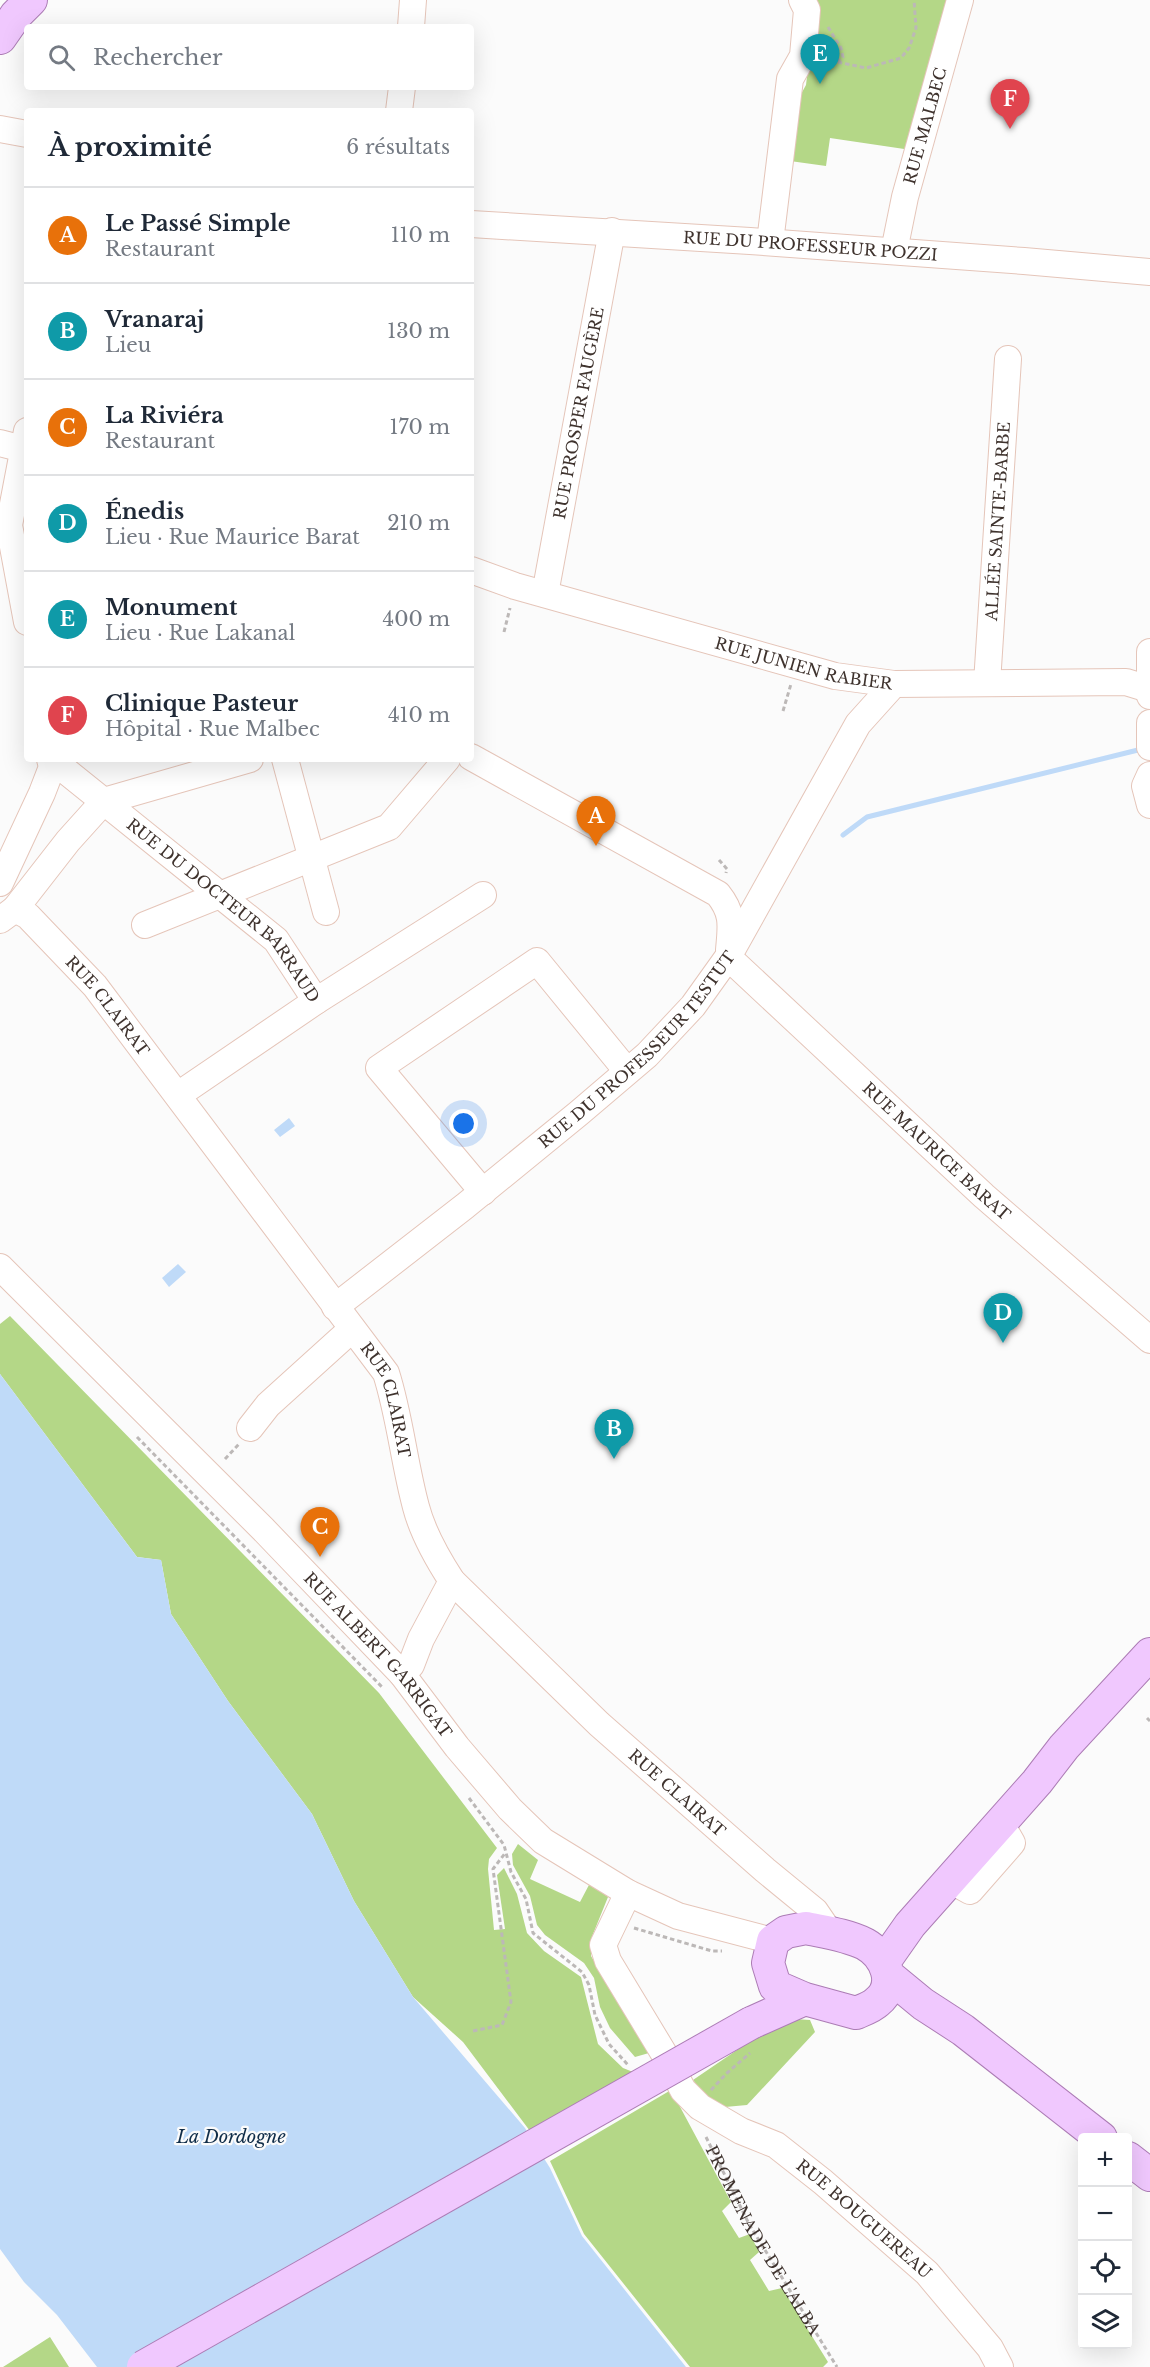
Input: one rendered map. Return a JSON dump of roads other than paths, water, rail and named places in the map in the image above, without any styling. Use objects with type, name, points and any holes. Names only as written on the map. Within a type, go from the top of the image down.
[{"type":"main road","points":[[0,38],[16,15],[9,4]]},
{"type":"main road","points":[[776,1956],[805,1999],[856,2013],[910,1925],[1037,1782],[1064,1747],[1150,1654]]},
{"type":"main road","points":[[751,2038],[776,1956],[806,1928],[830,1933],[923,2004],[963,2030],[1095,2133]]},
{"type":"main road","points":[[143,2367],[751,2038],[805,1999]]},
{"type":"main road","points":[[1132,2161],[1150,2175]]},
{"type":"street","points":[[411,24],[413,0]]},
{"type":"street","points":[[770,242],[790,79],[803,56],[807,10],[802,0]]},
{"type":"street","name":"RUE MALBEC","points":[[894,251],[905,197],[960,0]]},
{"type":"street","points":[[399,108],[402,90]]},
{"type":"street","points":[[0,129],[24,134]]},
{"type":"street","name":"RUE DU PROFESSEUR POZZI","points":[[474,224],[770,242],[1150,272]]},
{"type":"street","name":"RUE PROSPER FAUGÈRE","points":[[544,594],[612,231]]},
{"type":"street","name":"ALLÉE SAINTE-BARBE","points":[[987,683],[1008,359]]},
{"type":"street","points":[[19,443],[9,525],[24,606]]},
{"type":"street","name":"RUE JUNIEN RABIER","points":[[474,571],[544,594],[835,676],[894,684],[1126,682],[1149,693]]},
{"type":"street","points":[[1149,693],[1150,652]]},
{"type":"street","points":[[835,676],[852,699],[858,724]]},
{"type":"street","name":"RUE DU PROFESSEUR TESTUT","points":[[335,1307],[483,1192],[647,1055],[693,1006],[728,957],[858,724],[894,684]]},
{"type":"street","points":[[1150,723],[1150,747]]},
{"type":"street","points":[[474,759],[718,894],[729,908],[731,923],[728,957]]},
{"type":"street","points":[[7,915],[104,801],[240,762]]},
{"type":"street","points":[[286,762],[326,912]]},
{"type":"street","points":[[145,925],[389,827],[444,762]]},
{"type":"street","points":[[7,915],[0,883],[51,763]]},
{"type":"street","name":"RUE DU DOCTEUR BARRAUD","points":[[51,763],[66,771],[276,939],[316,1001],[178,1095]]},
{"type":"street","points":[[1150,776],[1145,786],[1150,805]]},
{"type":"street","points":[[718,894],[745,895],[768,886]]},
{"type":"street","points":[[316,1001],[483,895]]},
{"type":"street","name":"RUE CLAIRAT","points":[[7,915],[28,916],[95,986],[386,1373],[395,1401],[417,1509],[434,1554],[452,1581],[599,1724],[815,1911],[830,1933]]},
{"type":"street","name":"RUE MAURICE BARAT","points":[[728,957],[984,1196],[1150,1340]]},
{"type":"street","points":[[483,1192],[379,1068],[537,961],[627,1071]]},
{"type":"street","name":"RUE ALBERT GARRIGAT","points":[[0,1267],[210,1476],[392,1681],[457,1747],[510,1809],[543,1841],[628,1893],[678,1916],[706,1924],[776,1956]]},
{"type":"street","points":[[250,1428],[268,1405],[352,1329]]},
{"type":"street","points":[[392,1681],[411,1665],[421,1639],[452,1581]]},
{"type":"street","name":"RUE CLAIRAT","points":[[765,1870],[782,1898],[787,1918],[776,1956]]},
{"type":"street","name":"RUE BOUGUEREAU","points":[[628,1893],[603,1945],[608,1961],[663,2052],[683,2090],[700,2107],[741,2131],[776,2145],[823,2182],[927,2273],[990,2348],[1000,2367]]},
{"type":"street","name":"RUE ALBERT GARRIGAT","points":[[706,1924],[729,1939],[776,1956]]},
{"type":"water","points":[[289,1118],[295,1126],[280,1137],[274,1130]]},
{"type":"water","points":[[178,1264],[186,1272],[169,1287],[162,1278]]},
{"type":"water","name":"La Dordogne","points":[[0,1374],[137,1557],[161,1560],[171,1614],[228,1701],[312,1814],[354,1901],[413,1997],[525,2128],[550,2168],[582,2236],[686,2367],[97,2367],[57,2315],[24,2282],[0,2249]]},
{"type":"waterway","points":[[843,835],[867,817],[1138,750]]},
{"type":"place","name":"Monument","points":[[820,84]]},
{"type":"place","name":"Clinique Pasteur","points":[[1010,129]]},
{"type":"place","name":"Le Passé Simple","points":[[596,846]]},
{"type":"place","name":"Énedis","points":[[1003,1343]]},
{"type":"place","name":"Vranaraj","points":[[614,1459]]},
{"type":"place","name":"La Riviéra","points":[[320,1557]]}]
